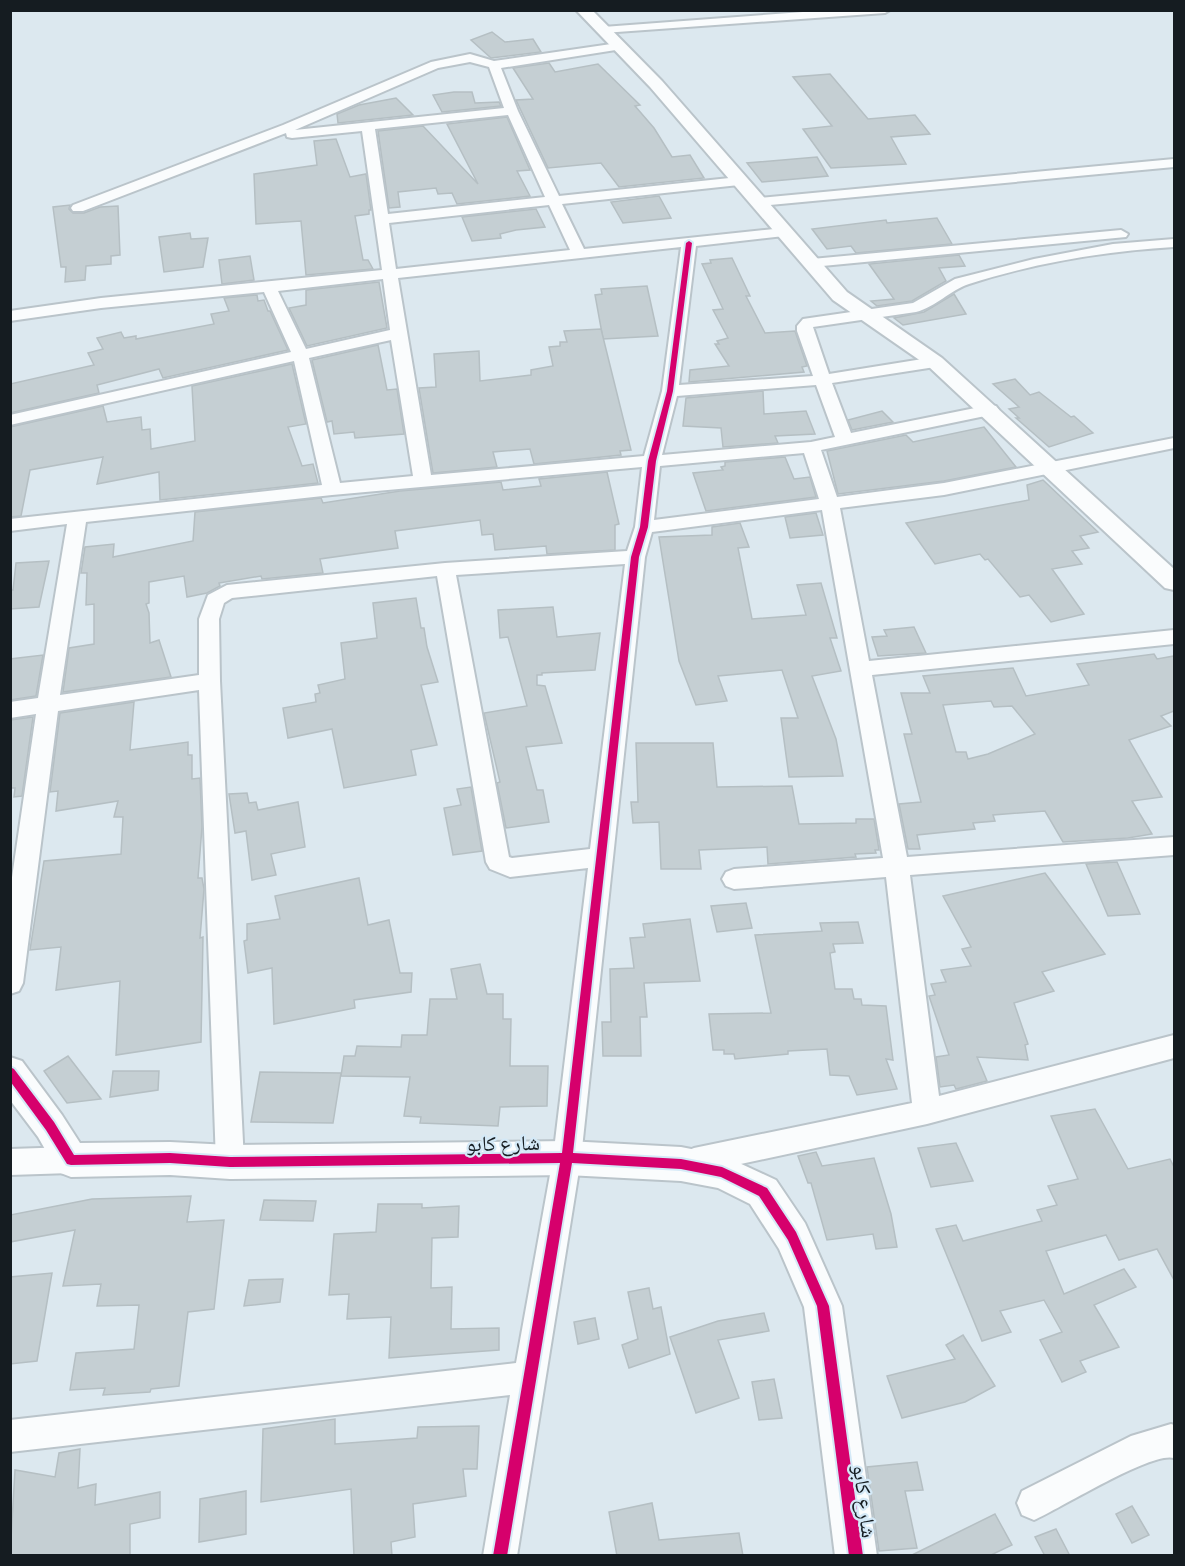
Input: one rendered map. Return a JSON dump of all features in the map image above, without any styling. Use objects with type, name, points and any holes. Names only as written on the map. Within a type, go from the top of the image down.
[{"type":"street","points":[[583,10],[656,84],[840,296],[935,362],[990,410],[1174,582]]},
{"type":"street","points":[[603,30],[885,10]]},
{"type":"street","points":[[630,27],[646,14]]},
{"type":"street","points":[[78,208],[267,136],[435,64],[470,58],[494,64],[618,47]]},
{"type":"street","points":[[494,64],[512,111],[579,255]]},
{"type":"street","points":[[267,136],[368,128],[512,111]]},
{"type":"street","points":[[368,128],[408,399],[423,481]]},
{"type":"street","points":[[759,202],[1174,163]]},
{"type":"street","points":[[382,219],[739,181]]},
{"type":"street","points":[[812,263],[1174,229]]},
{"type":"street","points":[[10,316],[101,303],[269,288],[784,232]]},
{"type":"street","points":[[500,1556],[528,1377],[567,1158],[635,557],[644,527],[652,461],[670,391],[689,243]]},
{"type":"street","points":[[845,441],[805,326],[809,322],[916,307],[932,301],[947,286],[1052,259],[1116,248],[1174,243]]},
{"type":"street","points":[[269,288],[300,353],[332,489]]},
{"type":"street","points":[[10,420],[300,353],[399,333]]},
{"type":"street","points":[[670,391],[823,380],[935,362]]},
{"type":"street","points":[[10,525],[332,489],[811,447],[990,410]]},
{"type":"street","points":[[644,527],[945,489],[1054,469],[1174,443]]},
{"type":"street","points":[[811,447],[830,505],[897,868],[927,1112]]},
{"type":"street","points":[[10,983],[48,704],[77,519]]},
{"type":"street","points":[[230,1162],[209,681],[209,619],[214,600],[227,592],[445,569],[635,557]]},
{"type":"street","points":[[445,569],[498,862],[510,868],[601,857]]},
{"type":"street","points":[[861,669],[1174,637]]},
{"type":"street","points":[[10,710],[209,681]]},
{"type":"street","points":[[734,879],[1174,846]]},
{"type":"street","points":[[681,1164],[927,1112],[1174,1047]]},
{"type":"street","points":[[10,1072],[50,1126],[71,1160],[10,1162]]},
{"type":"street","name":"شارع كابو","points":[[71,1160],[151,1158],[230,1162],[567,1158],[681,1164],[722,1172],[763,1192],[792,1236],[823,1306],[856,1556]]},
{"type":"street","points":[[10,1436],[528,1377]]},
{"type":"street","points":[[1035,1503],[1142,1447],[1171,1440],[1174,1442]]},
{"type":"building","points":[[492,32],[505,42],[533,39],[541,52],[491,58],[471,40]]},
{"type":"building","points":[[549,63],[555,72],[598,64],[640,105],[635,106],[654,128],[672,157],[690,155],[704,178],[619,187],[601,163],[548,168],[516,100],[533,99],[513,68]]},
{"type":"building","points":[[830,74],[868,119],[915,115],[930,134],[891,137],[906,164],[831,168],[803,129],[832,126],[793,77]]},
{"type":"building","points":[[472,92],[475,103],[499,102],[501,106],[442,112],[433,95]]},
{"type":"building","points":[[396,98],[413,115],[338,123],[337,114],[359,105]]},
{"type":"building","points":[[507,117],[530,170],[517,171],[530,196],[457,204],[452,193],[438,194],[436,188],[398,192],[400,207],[389,208],[378,131],[423,126],[478,184],[447,124]]},
{"type":"building","points":[[336,139],[350,177],[366,174],[371,210],[369,214],[355,216],[363,260],[368,260],[373,269],[306,275],[301,221],[256,224],[254,174],[317,165],[314,141]]},
{"type":"building","points":[[817,157],[828,176],[762,182],[747,163]]},
{"type":"building","points":[[659,196],[671,218],[623,223],[611,202]]},
{"type":"building","points":[[70,205],[69,209],[73,213],[118,206],[120,255],[111,256],[111,264],[86,266],[85,280],[65,282],[66,267],[61,267],[53,207]]},
{"type":"building","points":[[536,209],[545,227],[500,234],[501,238],[472,241],[462,217]]},
{"type":"building","points":[[937,218],[952,244],[856,253],[851,246],[827,249],[812,229],[886,220],[887,223]]},
{"type":"building","points":[[190,233],[191,239],[208,238],[203,267],[164,272],[159,237]]},
{"type":"building","points":[[959,255],[965,266],[939,268],[946,281],[912,301],[877,306],[871,301],[894,299],[869,264]]},
{"type":"building","points":[[250,256],[254,280],[222,284],[219,260]]},
{"type":"building","points":[[732,258],[750,296],[746,296],[765,333],[795,331],[807,366],[802,367],[804,372],[689,382],[690,370],[729,366],[715,344],[719,344],[717,341],[728,338],[713,310],[723,309],[702,264],[711,263],[710,260]]},
{"type":"building","points":[[379,282],[387,328],[307,346],[289,308],[306,305],[306,290]]},
{"type":"building","points":[[647,286],[658,336],[603,339],[595,295],[602,294],[601,289]]},
{"type":"building","points":[[954,294],[966,314],[903,325],[894,318],[924,312]]},
{"type":"building","points":[[257,295],[258,301],[264,300],[288,350],[163,378],[159,369],[97,385],[99,393],[10,413],[10,384],[94,365],[88,353],[103,349],[97,338],[121,332],[124,338],[136,336],[136,339],[214,324],[211,314],[229,311],[224,298]]},
{"type":"building","points":[[601,329],[631,450],[620,451],[621,455],[534,464],[530,449],[493,452],[497,467],[433,473],[419,388],[436,387],[434,354],[479,351],[480,381],[531,375],[531,370],[553,366],[549,347],[560,346],[560,342],[567,342],[564,331]]},
{"type":"building","points":[[378,345],[387,390],[397,389],[404,434],[355,438],[354,432],[334,434],[332,421],[327,422],[312,360]]},
{"type":"building","points":[[292,364],[306,424],[288,427],[302,466],[313,464],[318,483],[160,500],[159,472],[97,484],[103,457],[30,470],[21,516],[10,517],[10,427],[103,406],[107,422],[141,417],[142,430],[150,429],[151,449],[195,441],[192,386]]},
{"type":"building","points":[[1015,379],[1030,395],[1039,392],[1071,417],[1074,416],[1093,433],[1049,447],[1016,418],[1019,418],[1009,409],[1019,407],[993,384]]},
{"type":"building","points":[[763,391],[764,414],[806,411],[815,434],[775,436],[778,443],[723,447],[721,428],[683,426],[686,398]]},
{"type":"building","points":[[882,411],[893,422],[852,430],[848,420]]},
{"type":"building","points":[[984,427],[1016,467],[944,481],[838,494],[827,451],[906,435],[913,442]]},
{"type":"building","points":[[785,457],[794,479],[810,477],[816,497],[706,511],[693,473],[723,470],[721,467],[725,466],[725,462]]},
{"type":"building","points":[[607,472],[619,524],[615,525],[615,550],[547,554],[546,546],[495,550],[493,534],[482,535],[480,520],[395,531],[398,548],[320,559],[323,573],[262,579],[261,576],[219,583],[220,586],[207,593],[187,597],[184,576],[149,582],[149,603],[146,604],[149,613],[150,643],[159,640],[171,677],[63,692],[69,648],[94,644],[94,604],[86,605],[87,573],[81,573],[85,547],[114,544],[113,557],[193,541],[195,512],[321,498],[323,503],[400,491],[501,482],[503,490],[541,486],[539,479]]},
{"type":"building","points":[[1043,480],[1098,532],[1080,536],[1089,548],[1072,551],[1082,564],[1052,569],[1084,614],[1051,622],[1029,595],[1020,597],[988,559],[985,560],[980,554],[935,564],[906,523],[1029,500],[1027,485]]},
{"type":"building","points":[[816,513],[823,535],[790,538],[785,517]]},
{"type":"building","points":[[740,523],[749,547],[738,548],[752,619],[806,615],[797,585],[821,583],[837,638],[830,638],[841,671],[812,676],[836,739],[843,776],[789,777],[781,718],[798,718],[782,670],[718,676],[727,701],[696,705],[679,661],[659,537],[712,535],[712,527]]},
{"type":"building","points":[[49,561],[39,607],[10,609],[10,590],[13,590],[16,563]]},
{"type":"building","points":[[416,598],[421,628],[424,628],[427,647],[438,682],[421,685],[437,745],[411,750],[416,775],[344,788],[332,729],[288,738],[283,708],[316,702],[315,694],[320,693],[318,685],[345,679],[341,643],[377,638],[373,603]]},
{"type":"building","points":[[553,607],[557,637],[600,633],[595,670],[537,675],[537,685],[545,686],[562,743],[526,747],[537,790],[543,790],[549,822],[506,828],[497,783],[500,782],[484,713],[527,706],[508,637],[500,638],[498,610]]},
{"type":"building","points":[[914,627],[926,653],[878,656],[872,637],[887,636],[884,630]]},
{"type":"building","points":[[1154,654],[1157,659],[1174,656],[1174,711],[1161,716],[1171,726],[1129,740],[1162,797],[1132,801],[1152,834],[1128,838],[1063,842],[1045,811],[993,815],[995,821],[973,823],[975,829],[917,835],[920,849],[908,849],[899,804],[921,802],[904,734],[912,734],[901,693],[930,693],[923,676],[1013,668],[1026,696],[1089,685],[1077,664]],"holes":[[[991,701],[994,707],[1012,706],[1035,734],[988,754],[968,759],[966,752],[956,752],[943,705]]]},
{"type":"building","points":[[43,655],[36,696],[10,700],[10,659]]},
{"type":"building","points":[[134,702],[130,750],[188,742],[188,755],[192,755],[192,779],[200,778],[202,827],[198,878],[202,878],[204,889],[200,938],[203,937],[201,1042],[116,1055],[120,981],[56,990],[61,947],[30,950],[44,861],[121,854],[123,817],[114,817],[118,801],[56,811],[58,791],[50,792],[60,713]]},
{"type":"building","points":[[33,717],[22,796],[14,797],[15,788],[10,788],[10,720]]},
{"type":"building","points":[[636,743],[713,743],[717,787],[792,786],[799,824],[856,823],[856,819],[874,819],[879,850],[875,850],[876,853],[855,854],[856,857],[768,864],[767,847],[699,850],[701,869],[661,869],[659,822],[633,823],[631,802],[638,802]]},
{"type":"building","points":[[471,787],[482,851],[453,855],[444,808],[461,805],[457,789]]},
{"type":"building","points":[[247,793],[249,803],[256,802],[258,810],[298,802],[305,847],[271,854],[276,875],[252,880],[246,831],[235,833],[229,794]]},
{"type":"building","points":[[1117,862],[1140,914],[1108,916],[1086,864]]},
{"type":"building","points":[[1045,873],[1105,954],[1042,972],[1054,991],[1014,1003],[1028,1044],[1025,1045],[1028,1060],[977,1057],[987,1081],[956,1089],[954,1085],[940,1087],[936,1057],[949,1055],[929,996],[935,995],[931,984],[946,982],[941,970],[971,966],[962,949],[971,947],[943,896]]},
{"type":"building","points":[[359,878],[368,925],[389,920],[400,973],[412,973],[411,992],[354,1000],[355,1008],[274,1024],[272,968],[248,973],[244,941],[247,940],[247,924],[280,919],[275,896]]},
{"type":"building","points":[[746,903],[752,928],[717,932],[711,906]]},
{"type":"building","points":[[690,919],[700,981],[644,983],[647,1017],[640,1017],[641,1056],[603,1056],[602,1022],[611,1022],[610,969],[634,968],[630,938],[645,937],[643,924]]},
{"type":"building","points":[[858,922],[863,943],[833,944],[835,952],[830,953],[835,989],[852,989],[854,999],[861,999],[862,1005],[886,1006],[893,1060],[886,1059],[897,1089],[857,1095],[849,1076],[830,1075],[827,1049],[788,1051],[788,1054],[735,1059],[734,1054],[724,1054],[724,1050],[713,1050],[709,1014],[771,1013],[755,935],[822,931],[820,923]]},
{"type":"building","points":[[480,964],[487,994],[503,994],[503,1019],[511,1019],[510,1066],[548,1066],[547,1106],[500,1107],[498,1126],[420,1123],[421,1117],[404,1116],[410,1077],[341,1076],[344,1056],[355,1056],[357,1046],[401,1047],[402,1035],[427,1035],[430,999],[457,999],[451,969]]},
{"type":"building","points":[[68,1056],[101,1099],[67,1103],[44,1071]]},
{"type":"building","points":[[113,1071],[159,1071],[158,1090],[110,1097]]},
{"type":"building","points":[[260,1072],[341,1073],[333,1123],[251,1122]]},
{"type":"building","points":[[1095,1109],[1128,1169],[1170,1159],[1174,1167],[1174,1280],[1157,1249],[1119,1260],[1106,1235],[1046,1251],[1064,1294],[1124,1269],[1136,1287],[1094,1305],[1119,1347],[1080,1361],[1086,1372],[1062,1382],[1040,1340],[1062,1332],[1044,1300],[1000,1311],[1011,1332],[982,1341],[936,1229],[956,1225],[963,1241],[1042,1221],[1037,1210],[1057,1205],[1048,1186],[1078,1179],[1051,1116]]},
{"type":"building","points":[[956,1143],[973,1181],[931,1187],[918,1148]]},
{"type":"building","points":[[816,1152],[822,1166],[874,1158],[891,1214],[897,1247],[876,1249],[873,1234],[827,1240],[811,1183],[808,1183],[798,1156]]},
{"type":"building","points":[[191,1196],[187,1222],[224,1220],[214,1309],[188,1312],[179,1386],[151,1389],[150,1392],[103,1395],[105,1388],[70,1390],[76,1353],[134,1349],[139,1305],[97,1306],[101,1284],[63,1286],[75,1230],[10,1242],[10,1215],[92,1199]]},
{"type":"building","points":[[264,1200],[316,1201],[313,1221],[260,1220]]},
{"type":"building","points":[[378,1204],[422,1204],[422,1208],[459,1206],[458,1237],[432,1238],[431,1288],[452,1287],[451,1329],[499,1328],[499,1350],[389,1358],[391,1317],[347,1319],[349,1294],[329,1295],[334,1234],[376,1232]]},
{"type":"building","points":[[52,1273],[37,1361],[10,1364],[10,1277]]},
{"type":"building","points":[[283,1279],[280,1302],[244,1306],[249,1280]]},
{"type":"building","points":[[649,1288],[653,1309],[661,1307],[670,1354],[629,1368],[622,1345],[638,1339],[628,1292]]},
{"type":"building","points":[[764,1313],[769,1331],[718,1340],[739,1398],[696,1413],[670,1337],[718,1321]]},
{"type":"building","points":[[595,1318],[599,1339],[578,1344],[574,1322]]},
{"type":"building","points":[[963,1335],[995,1386],[965,1402],[902,1418],[887,1376],[955,1359],[946,1345]]},
{"type":"building","points":[[774,1379],[782,1418],[759,1420],[752,1382]]},
{"type":"building","points":[[335,1419],[335,1444],[417,1438],[418,1427],[479,1426],[477,1469],[463,1469],[466,1496],[413,1504],[415,1537],[391,1542],[392,1556],[354,1556],[351,1489],[261,1502],[263,1429]]},
{"type":"building","points":[[80,1449],[78,1488],[96,1484],[95,1505],[160,1492],[160,1518],[130,1524],[130,1556],[10,1556],[15,1470],[55,1477],[59,1453]]},
{"type":"building","points":[[917,1462],[923,1490],[905,1491],[917,1548],[879,1551],[867,1467]]},
{"type":"building","points":[[246,1491],[246,1534],[199,1542],[200,1499]]},
{"type":"building","points":[[652,1503],[659,1540],[739,1533],[743,1556],[617,1556],[609,1512]]},
{"type":"building","points":[[1132,1506],[1149,1535],[1132,1543],[1116,1514]]},
{"type":"building","points":[[995,1514],[1012,1545],[989,1556],[910,1556]]},
{"type":"building","points":[[1056,1529],[1070,1556],[1045,1556],[1035,1537]]},
{"type":"cycle path","points":[[500,1556],[567,1158],[635,557],[644,527],[652,461],[670,391],[689,243]]},
{"type":"cycle path","points":[[10,1072],[50,1126],[71,1160],[170,1158],[230,1162],[567,1158],[681,1164],[722,1172],[763,1192],[792,1236],[823,1306],[856,1556]]}]
